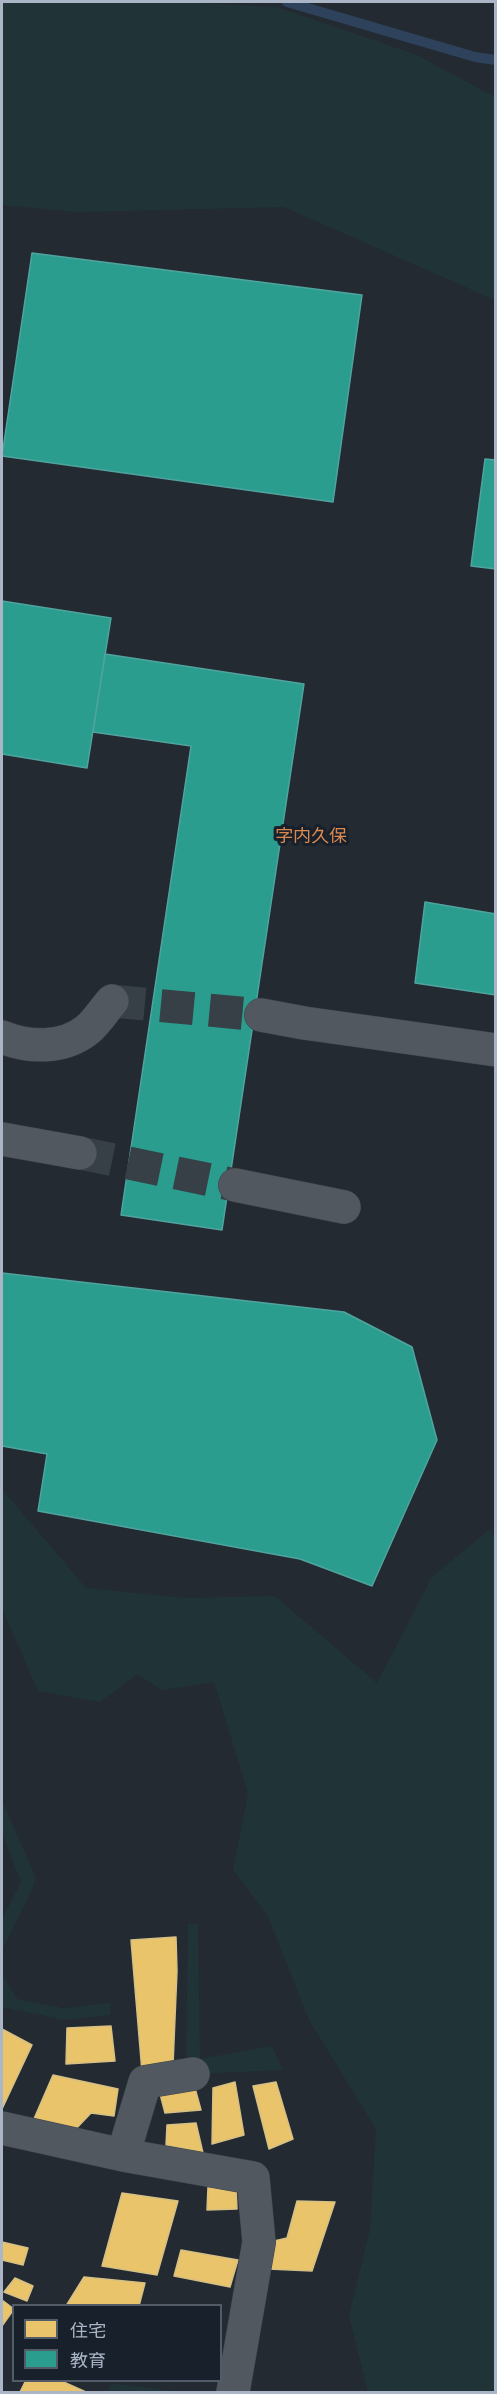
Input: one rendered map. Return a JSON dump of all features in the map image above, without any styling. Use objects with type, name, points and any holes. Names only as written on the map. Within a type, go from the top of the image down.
[{"type":"street","points":[[2,1037],[13,1042],[54,1046],[87,1030],[112,1001]]},
{"type":"street","points":[[261,1015],[495,1050]]},
{"type":"street","points":[[2,1139],[80,1153]]},
{"type":"street","points":[[235,1185],[344,1207]]},
{"type":"street","points":[[123,2155],[145,2082],[193,2074]]},
{"type":"street","points":[[2,2128],[123,2155],[253,2178],[259,2242],[233,2392]]},
{"type":"green space","points":[[2,2],[181,2],[277,7],[417,55],[495,97],[495,300],[284,207],[78,212],[2,205]]},
{"type":"green space","points":[[2,1489],[86,1588],[185,1598],[275,1596],[377,1683],[432,1577],[490,1529],[495,1538],[495,2392],[368,2392],[349,2316],[370,2229],[376,2129],[309,2020],[267,1914],[233,1870],[248,1793],[214,1682],[162,1690],[137,1674],[100,1702],[38,1691],[2,1608]]},
{"type":"green space","points":[[2,1801],[36,1878],[2,1950],[2,1919],[21,1882],[2,1833]]},
{"type":"green space","points":[[188,1924],[198,1924],[200,2059],[272,2046],[283,2070],[193,2074],[186,2060]]},
{"type":"green space","points":[[2,1974],[17,1999],[63,2008],[111,2003],[110,2015],[65,2020],[2,2007]]},
{"type":"green space","points":[[112,2383],[184,2392],[107,2392]]},
{"type":"building: 住宅","points":[[176,1937],[173,2065],[142,2072],[131,1940]]},
{"type":"building: 住宅","points":[[111,2026],[115,2061],[66,2064],[67,2028]]},
{"type":"building: 住宅","points":[[2,2029],[32,2045],[2,2109]]},
{"type":"building: 住宅","points":[[53,2075],[118,2089],[114,2116],[91,2113],[72,2133],[30,2128]]},
{"type":"building: 住宅","points":[[235,2082],[244,2135],[212,2144],[213,2088]]},
{"type":"building: 住宅","points":[[276,2082],[293,2139],[269,2149],[253,2086]]},
{"type":"building: 住宅","points":[[195,2088],[201,2110],[165,2113],[159,2090]]},
{"type":"building: 住宅","points":[[196,2123],[203,2153],[166,2145],[167,2125]]},
{"type":"building: 住宅","points":[[208,2187],[236,2187],[237,2209],[207,2210]]},
{"type":"building: 住宅","points":[[122,2193],[178,2201],[157,2275],[102,2266]]},
{"type":"building: 住宅","points":[[297,2201],[335,2202],[312,2271],[268,2269],[270,2242],[287,2238]]},
{"type":"building: 住宅","points":[[2,2242],[28,2248],[23,2265],[2,2260]]},
{"type":"building: 住宅","points":[[181,2250],[238,2260],[230,2287],[174,2276]]},
{"type":"building: 住宅","points":[[84,2277],[145,2283],[140,2304],[67,2304]]},
{"type":"building: 住宅","points":[[15,2278],[33,2286],[27,2301],[4,2292]]},
{"type":"building: 住宅","points":[[2,2300],[12,2308],[12,2312],[2,2326]]},
{"type":"building: 住宅","points":[[25,2382],[64,2382],[86,2392],[20,2392]]},
{"type":"building: 教育","points":[[32,253],[362,295],[333,502],[2,456]]},
{"type":"building: 教育","points":[[485,459],[496,460],[496,569],[471,566]]},
{"type":"building: 教育","points":[[2,601],[111,618],[87,768],[2,754]]},
{"type":"building: 教育","points":[[105,654],[304,684],[222,1230],[121,1215],[191,746],[93,732]]},
{"type":"building: 教育","points":[[425,902],[496,914],[496,995],[415,983]]},
{"type":"building: 教育","points":[[2,1273],[344,1312],[412,1347],[437,1440],[372,1586],[300,1559],[38,1511],[47,1454],[2,1446]]},
{"type":"waterway","points":[[287,2],[475,57],[496,60]]},
{"type":"tunnel","points":[[112,1001],[261,1015]]},
{"type":"tunnel","points":[[80,1153],[235,1185]]},
{"type":"district","name":"字内久保","points":[[311,837]]}]
